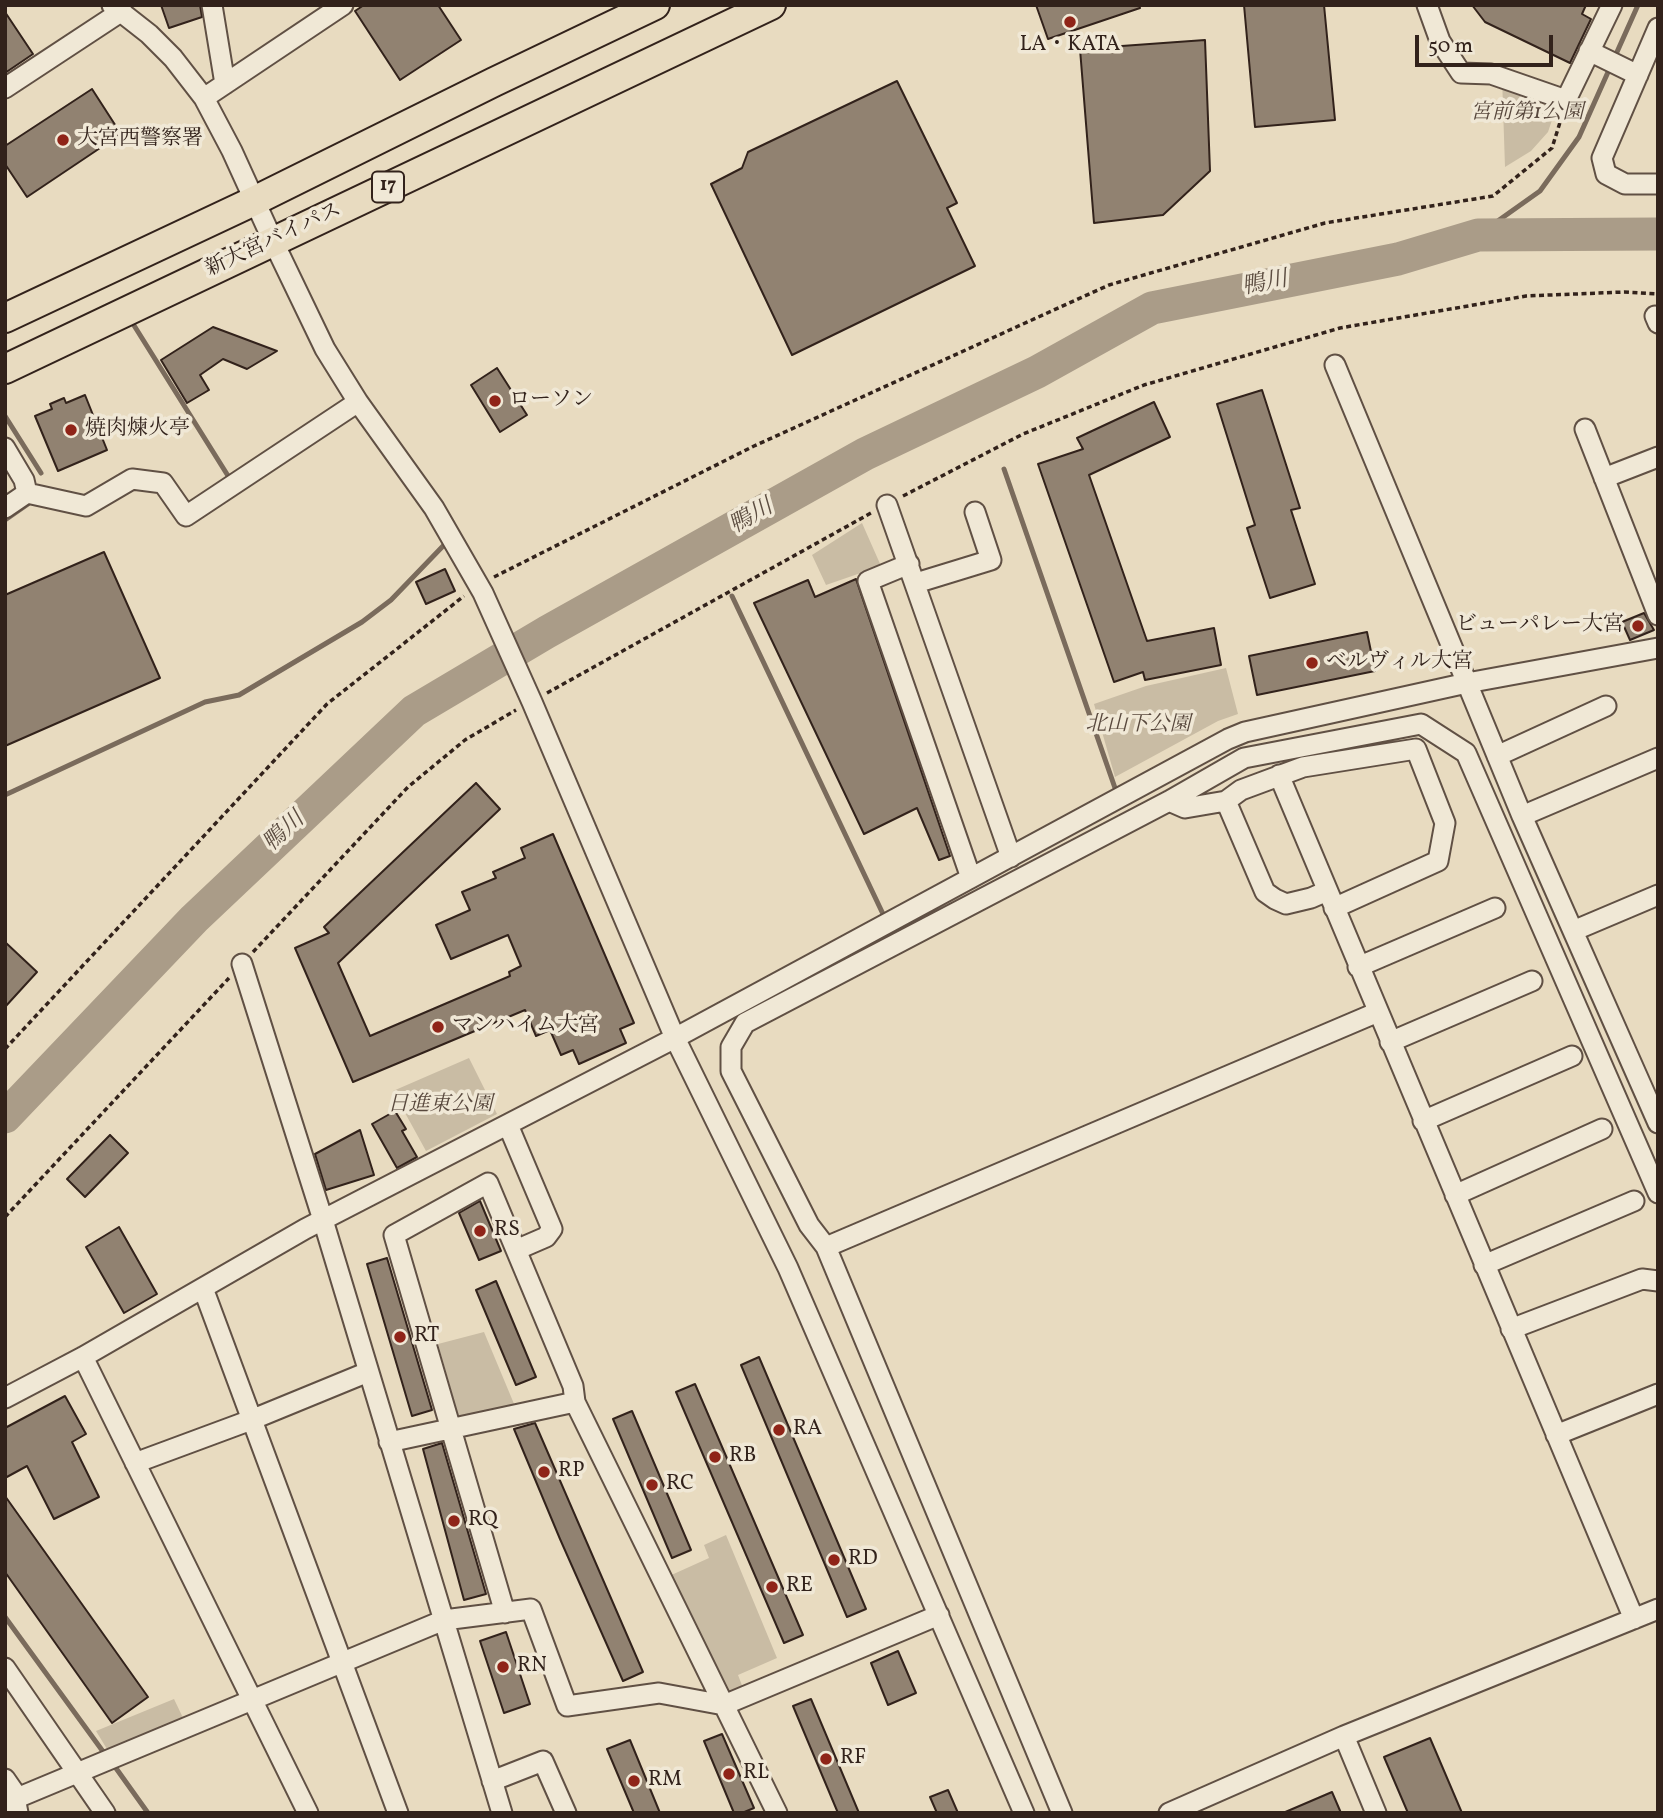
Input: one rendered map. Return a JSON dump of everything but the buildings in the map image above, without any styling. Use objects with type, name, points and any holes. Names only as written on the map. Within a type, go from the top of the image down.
[{"type":"highway","name":"17","points":[[5,318],[254,201],[655,5]]},
{"type":"highway","name":"新大宮バイパス","points":[[5,369],[771,5]]},
{"type":"street","points":[[212,5],[225,84]]},
{"type":"street","points":[[204,98],[343,5]]},
{"type":"street","points":[[1427,5],[1440,41],[1461,73],[1491,74],[1566,100],[1612,5]]},
{"type":"street","points":[[5,88],[117,8],[173,58],[204,98],[232,151],[325,349],[358,402],[435,508],[481,589],[530,697],[675,1038],[788,1268],[1024,1813]]},
{"type":"street","points":[[1658,29],[1602,158],[1606,174],[1625,184],[1658,184]]},
{"type":"street","points":[[1589,51],[1637,75]]},
{"type":"street","points":[[1335,365],[1522,816],[1573,931],[1651,1087],[1658,1123]]},
{"type":"street","points":[[5,508],[27,493],[86,506],[132,479],[163,483],[186,516],[358,402]]},
{"type":"street","points":[[1585,429],[1658,615]]},
{"type":"street","points":[[5,449],[24,480],[27,493]]},
{"type":"street","points":[[1604,478],[1658,457]]},
{"type":"street","points":[[887,505],[1011,857]]},
{"type":"street","points":[[916,583],[991,560],[975,512]]},
{"type":"street","points":[[909,564],[868,581],[971,878]]},
{"type":"street","points":[[5,1398],[83,1357],[323,1220],[675,1038],[1237,735],[1467,683],[1658,648]]},
{"type":"street","points":[[1497,756],[1606,706]]},
{"type":"street","points":[[1062,1813],[826,1247],[809,1225],[731,1071],[731,1047],[745,1023],[1169,801],[1244,758],[1421,724],[1466,753],[1658,1193]]},
{"type":"street","points":[[1169,801],[1185,808],[1226,801],[1241,790],[1303,767],[1416,749],[1445,823],[1438,861],[1331,899],[1311,898],[1286,904],[1265,891],[1226,801]]},
{"type":"street","points":[[1522,816],[1658,758]]},
{"type":"street","points":[[1279,775],[1634,1619]]},
{"type":"street","points":[[1573,931],[1658,895]]},
{"type":"street","points":[[1359,967],[1495,908]]},
{"type":"street","points":[[242,964],[323,1220],[502,1813]]},
{"type":"street","points":[[1390,1042],[1532,981]]},
{"type":"street","points":[[826,1247],[1378,1012]]},
{"type":"street","points":[[1423,1121],[1572,1056]]},
{"type":"street","points":[[508,1125],[552,1229],[546,1237],[516,1250]]},
{"type":"street","points":[[1455,1195],[1602,1129]]},
{"type":"street","points":[[505,1613],[394,1235],[488,1183],[573,1386],[575,1402],[777,1813]]},
{"type":"street","points":[[1484,1265],[1634,1202]]},
{"type":"street","points":[[1511,1329],[1642,1279],[1658,1281]]},
{"type":"street","points":[[202,1288],[398,1813]]},
{"type":"street","points":[[83,1357],[308,1813]]},
{"type":"street","points":[[135,1463],[251,1420],[368,1372]]},
{"type":"street","points":[[1556,1435],[1658,1394]]},
{"type":"street","points":[[390,1442],[575,1402]]},
{"type":"street","points":[[13,1805],[77,1772],[444,1620],[531,1609],[567,1706],[659,1693],[724,1706],[939,1615]]},
{"type":"street","points":[[1169,1813],[1214,1804],[1344,1736],[1658,1609]]},
{"type":"street","points":[[5,1668],[106,1813]]},
{"type":"street","points":[[1344,1736],[1376,1813]]},
{"type":"street","points":[[492,1781],[543,1761],[566,1813]]},
{"type":"street","points":[[5,1779],[15,1792],[13,1805]]},
{"type":"path","points":[[5,1049],[327,704],[481,589],[754,446],[1109,285],[1325,223],[1493,196],[1552,148],[1566,100]]},
{"type":"path","points":[[5,1217],[408,788],[440,758],[530,697],[1024,434],[1144,385],[1340,328],[1526,296],[1624,292],[1658,294]]},
{"type":"green space","name":"宮前第1公園","points":[[1502,77],[1558,102],[1548,132],[1531,151],[1505,167]]},
{"type":"green space","points":[[862,523],[881,566],[826,585],[812,555]]},
{"type":"green space","name":"北山下公園","points":[[1226,668],[1238,714],[1218,721],[1115,777],[1094,704],[1146,686]]},
{"type":"green space","name":"日進東公園","points":[[469,1058],[497,1114],[426,1151],[393,1091]]},
{"type":"green space","points":[[484,1332],[517,1411],[460,1422],[438,1344]]},
{"type":"green space","points":[[726,1535],[777,1658],[738,1675],[743,1688],[724,1695],[667,1577],[709,1558],[704,1545]]},
{"type":"green space","points":[[174,1699],[185,1722],[110,1754],[96,1731]]},
{"type":"waterway","points":[[1478,235],[1540,191],[1579,137],[1638,5]]},
{"type":"waterway","name":"鴨川","points":[[5,1117],[194,919],[414,711],[547,632],[865,454],[1037,372],[1152,308],[1398,259],[1478,235],[1658,234]]},
{"type":"waterway","points":[[130,319],[230,479]]},
{"type":"waterway","points":[[5,416],[41,473]]},
{"type":"waterway","points":[[1004,469],[1115,788]]},
{"type":"waterway","points":[[5,520],[28,504]]},
{"type":"waterway","points":[[5,795],[205,702],[239,695],[362,622],[391,600],[444,545]]},
{"type":"waterway","points":[[732,596],[883,914]]},
{"type":"waterway","points":[[5,1617],[107,1757]]},
{"type":"waterway","points":[[113,1764],[148,1813]]},
{"type":"place","name":"LA・KATA","points":[[1070,22]]},
{"type":"place","name":"大宮西警察署","points":[[63,140]]},
{"type":"place","name":"ローソン","points":[[495,401]]},
{"type":"place","name":"焼肉煉火亭","points":[[71,430]]},
{"type":"place","name":"ビューパレー大宮","points":[[1638,626]]},
{"type":"place","name":"ベルヴィル大宮","points":[[1312,663]]},
{"type":"place","name":"マンハイム大宮","points":[[438,1027]]},
{"type":"place","name":"RS","points":[[480,1231]]},
{"type":"place","name":"RT","points":[[400,1337]]},
{"type":"place","name":"RA","points":[[779,1430]]},
{"type":"place","name":"RB","points":[[715,1457]]},
{"type":"place","name":"RP","points":[[544,1472]]},
{"type":"place","name":"RC","points":[[652,1485]]},
{"type":"place","name":"RQ","points":[[454,1521]]},
{"type":"place","name":"RD","points":[[834,1560]]},
{"type":"place","name":"RE","points":[[772,1587]]},
{"type":"place","name":"RN","points":[[503,1667]]},
{"type":"place","name":"RF","points":[[826,1759]]},
{"type":"place","name":"RL","points":[[729,1774]]},
{"type":"place","name":"RM","points":[[634,1781]]}]
